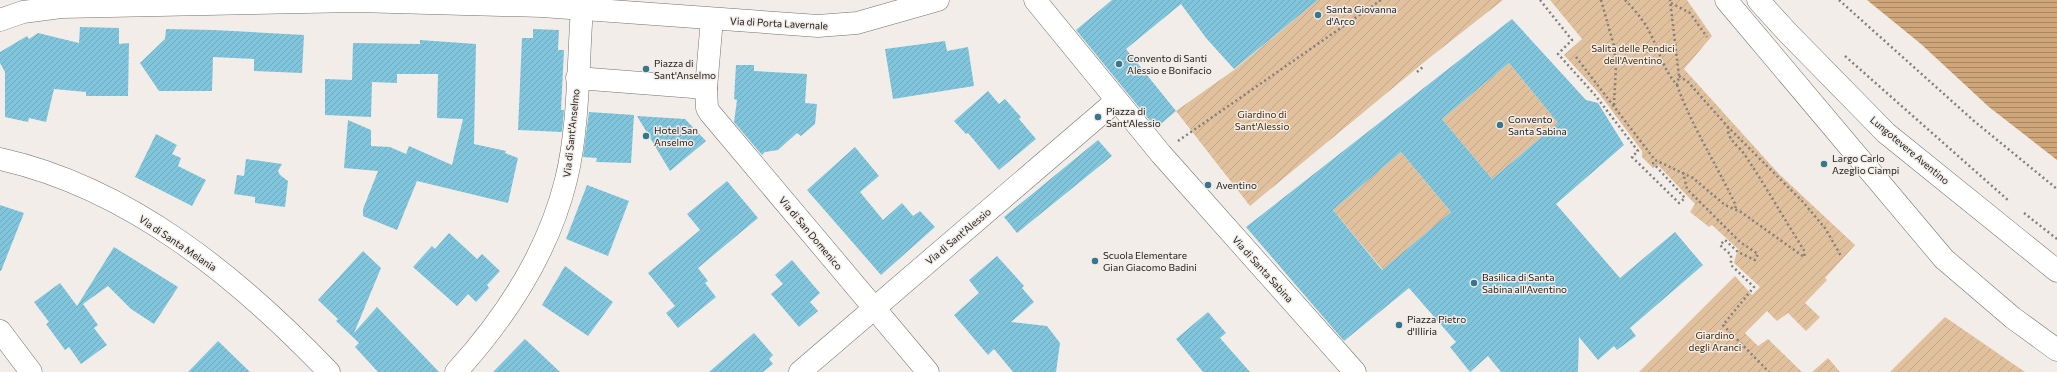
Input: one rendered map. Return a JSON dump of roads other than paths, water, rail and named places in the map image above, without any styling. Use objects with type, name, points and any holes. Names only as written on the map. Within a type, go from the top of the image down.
[{"type":"street","name":"Via di Porta Lavernale","points":[[712,19],[802,26],[833,26],[857,23],[905,4],[938,0]]},
{"type":"street","points":[[1035,0],[1116,101]]},
{"type":"street","points":[[1726,0],[1944,259],[2013,318],[2057,350]]},
{"type":"street","name":"Lungotevere Aventino","points":[[1758,0],[1787,32],[1886,133],[2057,271]]},
{"type":"street","points":[[0,20],[23,12],[50,8],[123,5],[356,2],[582,8],[712,19],[706,88],[577,78],[582,8]]},
{"type":"street","name":"Via di Sant'Anselmo","points":[[456,372],[510,304],[525,279],[550,229],[566,179],[576,110],[577,78]]},
{"type":"street","name":"Via di San Domenico","points":[[706,88],[707,108],[710,113],[928,372]]},
{"type":"street","name":"Via di Santa Sabina","points":[[1116,101],[1352,371]]},
{"type":"street","name":"Via di Sant'Alessio","points":[[800,372],[1116,101]]},
{"type":"street","name":"Via di Santa Melania","points":[[0,159],[42,171],[78,184],[119,205],[161,230],[189,249],[247,294],[298,340],[329,372]]},
{"type":"street","points":[[0,331],[31,372]]},
{"type":"place","name":"Santa Giovanna d'Arco","points":[[1318,15]]},
{"type":"place","name":"Convento di Santi Alessio e Bonifacio","points":[[1119,64]]},
{"type":"place","name":"Piazza di Sant'Anselmo","points":[[646,69]]},
{"type":"place","name":"Piazza di Sant'Alessio","points":[[1098,117]]},
{"type":"place","name":"Convento Santa Sabina","points":[[1500,125]]},
{"type":"place","name":"Hotel San Anselmo","points":[[646,136]]},
{"type":"place","name":"Largo Carlo Azeglio Ciampi","points":[[1824,164]]},
{"type":"place","name":"Aventino","points":[[1208,185]]},
{"type":"place","name":"Scuola Elementare Gian Giacomo Badini","points":[[1095,261]]},
{"type":"place","name":"Basilica di Santa Sabina all'Aventino","points":[[1474,283]]},
{"type":"place","name":"Piazza Pietro d'Illiria","points":[[1399,325]]},
{"type":"park label","name":"Salita delle Pendici dell'Aventino","points":[[1633,54]]},
{"type":"park label","name":"Giardino di Sant'Alessio","points":[[1262,120]]},
{"type":"park label","name":"Giardino degli Aranci","points":[[1715,340]]}]
